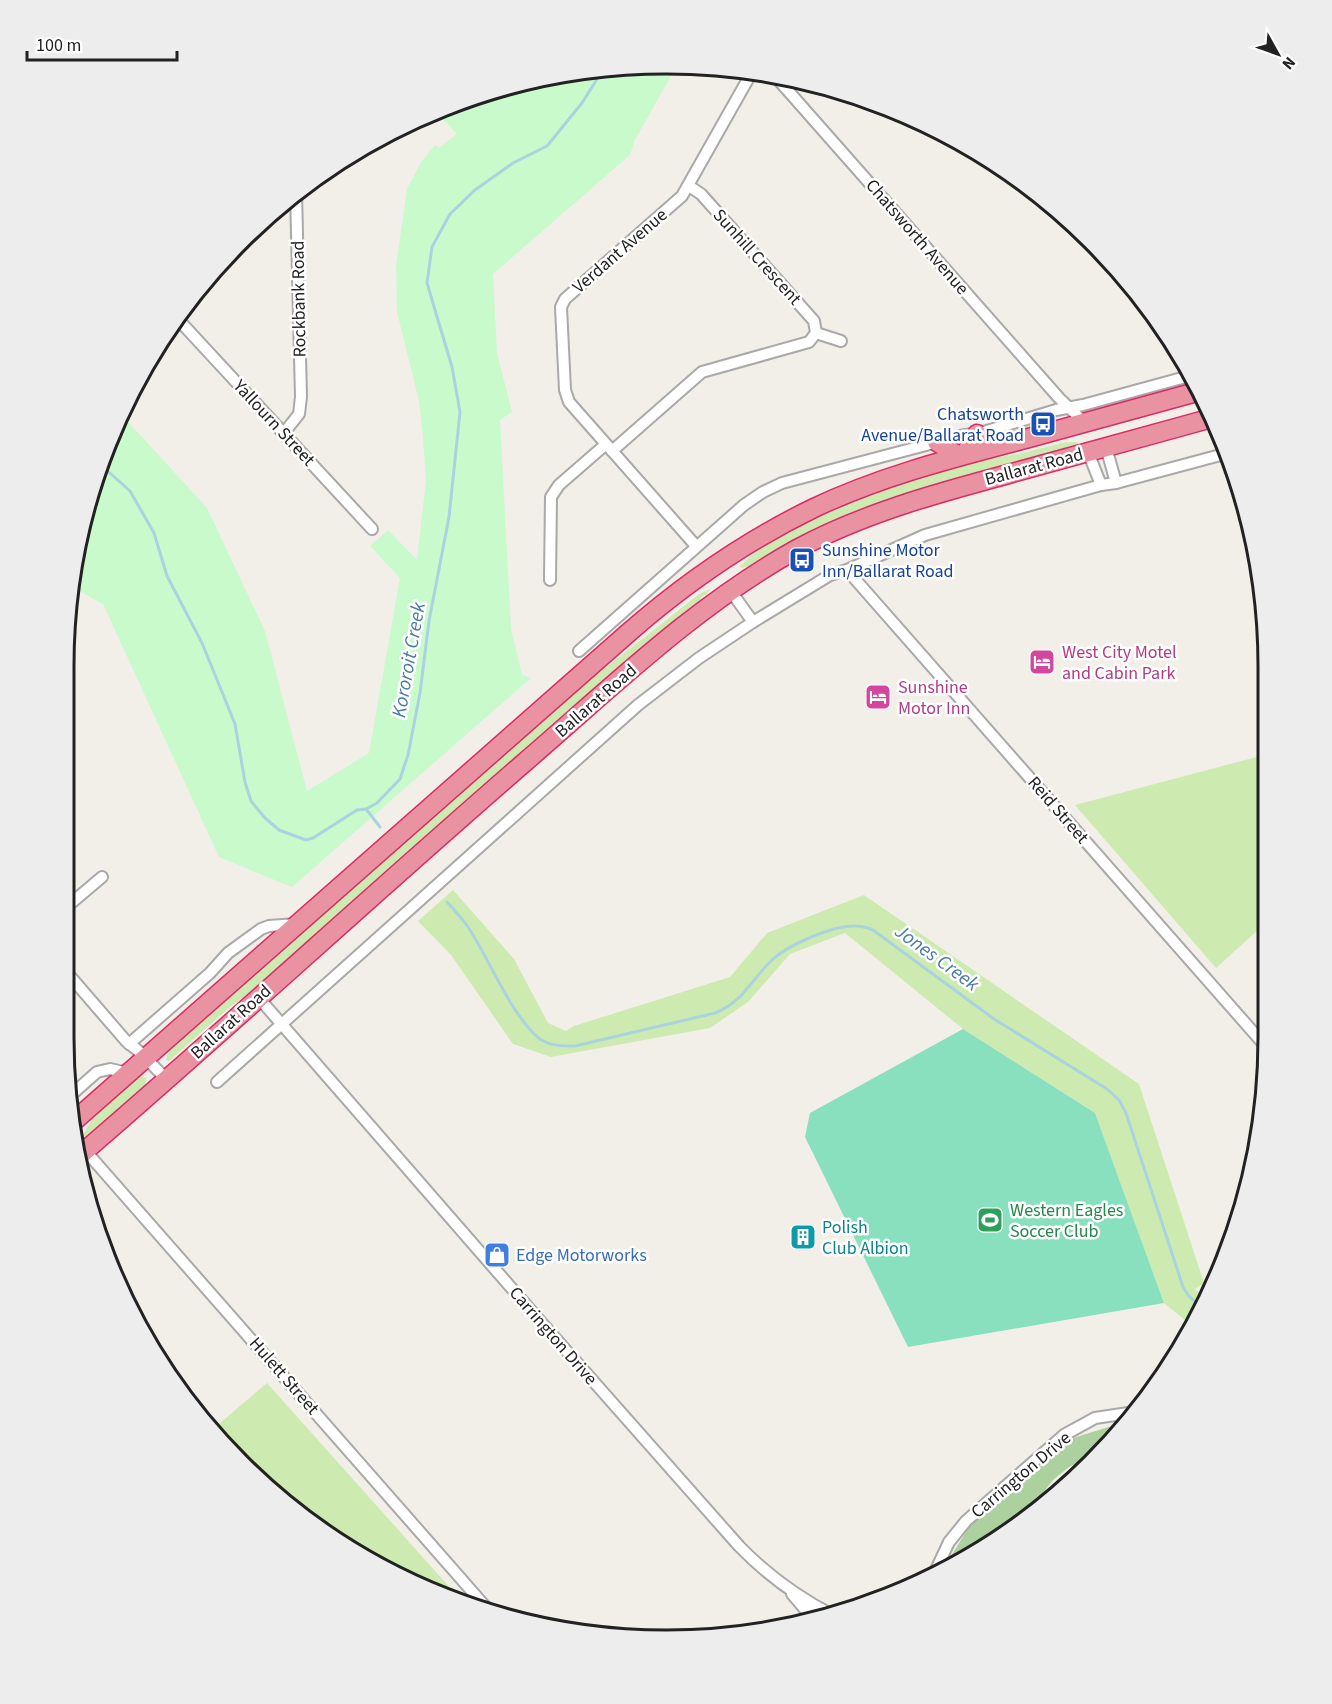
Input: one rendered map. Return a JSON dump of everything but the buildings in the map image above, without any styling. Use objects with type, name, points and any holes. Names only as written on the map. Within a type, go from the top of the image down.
[{"type":"highway","name":"Ballarat Road","points":[[79,1116],[649,615],[712,567],[780,526],[824,504],[885,479],[962,455],[1191,393]]},
{"type":"highway","name":"Ballarat Road","points":[[84,1146],[166,1079],[641,661],[729,590],[800,548],[853,523],[915,500],[1204,420]]},
{"type":"highway","points":[[1080,424],[1097,434],[1106,447]]},
{"type":"highway","points":[[1080,424],[1088,452]]},
{"type":"highway","points":[[937,442],[962,455],[977,434]]},
{"type":"highway","points":[[712,567],[729,590]]},
{"type":"street","name":"Verdant Avenue","points":[[696,546],[569,402],[565,390],[561,307],[565,299],[682,196],[748,80]]},
{"type":"street","name":"Chatsworth Avenue","points":[[783,85],[1063,404],[1066,419],[1080,424]]},
{"type":"street","name":"Sunhill Crescent","points":[[689,186],[701,194],[814,321],[816,333]]},
{"type":"street","name":"Rockbank Road","points":[[280,431],[301,406],[296,203]]},
{"type":"street","name":"Yallourn Street","points":[[182,324],[372,529]]},
{"type":"street","points":[[550,580],[551,497],[559,485],[609,448],[702,372],[809,342],[816,333],[841,341]]},
{"type":"street","points":[[579,651],[744,505],[782,483],[964,435],[977,434],[1063,404],[1083,405],[1183,378]]},
{"type":"street","points":[[1106,447],[1116,483]]},
{"type":"street","points":[[1088,452],[1101,484]]},
{"type":"street","name":"Ballarat Road","points":[[217,1082],[638,705],[699,658],[753,622],[830,575],[847,570],[925,535],[1101,484],[1116,483],[1219,455]]},
{"type":"street","name":"Reid Street","points":[[847,570],[1258,1038]]},
{"type":"street","points":[[729,590],[753,622]]},
{"type":"street","points":[[74,901],[102,877]]},
{"type":"street","points":[[129,1044],[210,973],[228,953],[261,929],[269,926],[298,924]]},
{"type":"street","points":[[74,981],[129,1044],[166,1079]]},
{"type":"street","name":"Carrington Drive","points":[[258,997],[739,1546],[758,1565],[784,1585],[823,1609]]},
{"type":"street","points":[[76,1090],[102,1070],[128,1073]]},
{"type":"street","name":"Hulett Street","points":[[85,1155],[480,1600]]},
{"type":"street","name":"Carrington Drive","points":[[939,1563],[949,1542],[966,1521],[1064,1435],[1095,1418],[1124,1414]]},
{"type":"street","name":"Carrington Drive","points":[[784,1585],[808,1613]]},
{"type":"green space","points":[[672,74],[635,140],[630,155],[493,274],[497,353],[512,412],[500,420],[511,629],[522,675],[531,678],[292,887],[219,857],[103,604],[79,591],[85,550],[105,476],[127,421],[207,508],[265,631],[307,791],[369,753],[400,578],[370,546],[388,530],[417,560],[426,481],[419,401],[397,312],[396,266],[407,189],[421,162],[435,145],[439,148],[457,134],[442,118],[513,94],[589,79]]},
{"type":"green space","points":[[1052,418],[1053,422],[988,440],[987,437],[995,433]]},
{"type":"green space","points":[[1066,442],[1077,442],[1080,445],[1014,464],[761,563],[741,568],[740,566],[758,550],[781,536],[837,508],[873,494],[971,462],[1018,454]]},
{"type":"green space","points":[[710,589],[691,609],[276,970],[277,972],[230,1007],[169,1061],[166,1060],[168,1052],[190,1031],[579,689],[699,594]]},
{"type":"green space","points":[[1258,757],[1258,930],[1216,968],[1075,805]]},
{"type":"green space","points":[[453,890],[514,959],[548,1023],[566,1031],[574,1026],[730,977],[767,933],[864,895],[1139,1084],[1204,1283],[1195,1289],[1200,1294],[1197,1300],[1186,1321],[1164,1303],[1095,1113],[963,1029],[845,933],[790,954],[748,1002],[710,1028],[551,1057],[513,1044],[451,955],[418,921]]},
{"type":"green space","name":"Western Eagles Soccer Club","points":[[963,1029],[1095,1113],[1164,1303],[908,1347],[805,1137],[810,1113]]},
{"type":"green space","points":[[141,1076],[146,1078],[145,1088],[85,1139],[83,1138],[90,1122],[107,1103]]},
{"type":"green space","points":[[267,1383],[452,1590],[404,1569],[337,1531],[275,1483],[218,1425]]},
{"type":"green space","points":[[1114,1425],[1085,1457],[1053,1480],[1039,1498],[1027,1508],[995,1531],[950,1557],[970,1525],[986,1508],[1027,1478],[1073,1438]]},
{"type":"waterway","name":"Kororoit Creek","points":[[107,471],[130,491],[154,533],[167,576],[202,643],[235,724],[245,782],[251,801],[279,830],[306,840],[313,838],[357,810],[366,809],[377,803],[400,779],[408,755],[420,693],[429,621],[449,517],[460,412],[452,367],[427,283],[432,247],[450,214],[475,190],[513,163],[547,146],[582,103],[598,78]]},
{"type":"waterway","name":"Jones Creek","points":[[366,809],[380,827]]},
{"type":"waterway","name":"Jones Creek","points":[[447,902],[468,927],[510,1002],[529,1029],[540,1039],[561,1046],[575,1046],[715,1013],[740,997],[779,954],[800,942],[824,932],[846,927],[860,926],[873,930],[994,1019],[1107,1089],[1119,1100],[1126,1113],[1183,1287],[1196,1303]]},
{"type":"place","name":"Chatsworth Avenue/Ballarat Road","points":[[1043,424]]},
{"type":"place","name":"Sunshine Motor Inn/Ballarat Road","points":[[802,560]]},
{"type":"place","name":"West City Motel and Cabin Park","points":[[1042,662]]},
{"type":"place","name":"Sunshine Motor Inn","points":[[878,697]]},
{"type":"place","name":"Western Eagles Soccer Club","points":[[990,1220]]},
{"type":"place","name":"Polish Club Albion","points":[[803,1237]]},
{"type":"place","name":"Edge Motorworks","points":[[497,1255]]}]
